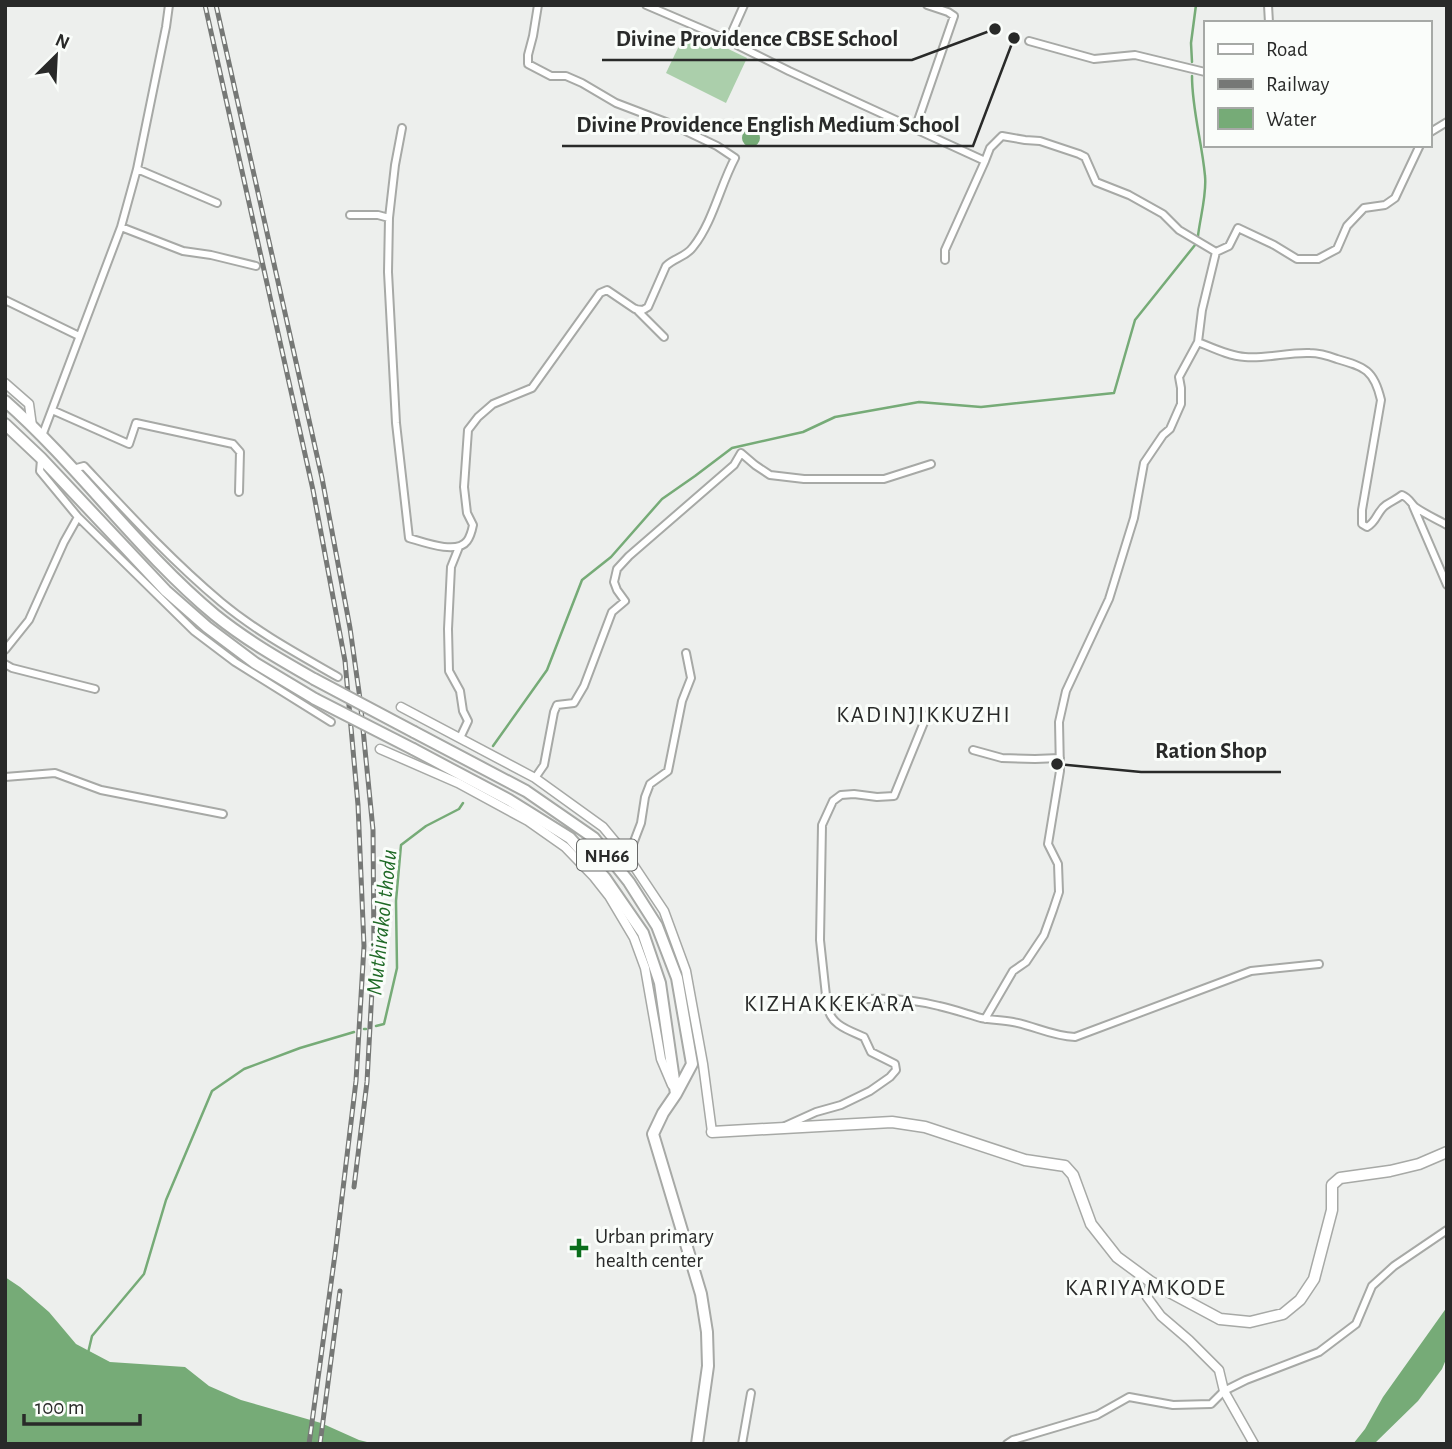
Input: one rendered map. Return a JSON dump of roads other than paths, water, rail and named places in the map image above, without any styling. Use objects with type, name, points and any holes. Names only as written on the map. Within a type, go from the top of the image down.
[{"type":"highway","name":"NH66","points":[[5,401],[42,436],[137,539],[214,614],[260,648],[314,679],[526,791],[594,838],[629,882],[657,926],[677,978],[692,1064],[653,1134],[701,1294],[707,1332],[708,1366],[697,1444]]},
{"type":"highway","name":"NH66","points":[[5,424],[41,458],[166,591],[207,627],[256,663],[315,699],[509,800],[570,838],[606,878],[643,933],[660,983],[676,1094]]},
{"type":"highway","name":"NH66","points":[[41,458],[73,469]]},
{"type":"main road","points":[[712,1132],[892,1122],[925,1127],[1025,1160],[1065,1166],[1073,1175],[1091,1224],[1117,1256],[1151,1282],[1220,1319],[1250,1322],[1283,1314],[1300,1300],[1314,1279],[1332,1210],[1332,1185],[1340,1178],[1419,1164],[1447,1152]]},
{"type":"street","points":[[42,436],[121,227],[137,169],[169,5]]},
{"type":"street","points":[[538,5],[528,64],[551,76],[566,76],[582,83],[616,103],[671,124],[717,146],[735,158],[715,206],[693,248],[666,266],[648,307],[643,310],[635,309]]},
{"type":"street","points":[[646,5],[985,161]]},
{"type":"street","points":[[728,41],[744,5]]},
{"type":"street","points":[[915,129],[954,16],[927,5]]},
{"type":"street","points":[[1029,41],[1094,60],[1135,55],[1204,72]]},
{"type":"street","points":[[1431,132],[1447,122]]},
{"type":"street","points":[[402,128],[389,218],[388,272],[396,423],[409,538],[455,550]]},
{"type":"street","points":[[945,260],[945,250],[990,148],[1002,136],[1040,141],[1079,153],[1085,157],[1096,182],[1129,195],[1163,214],[1179,230],[1216,252]]},
{"type":"street","points":[[1216,252],[1229,246],[1238,228],[1297,259],[1318,259],[1337,249],[1347,226],[1364,208],[1385,205],[1395,198],[1419,147]]},
{"type":"street","points":[[137,169],[217,203]]},
{"type":"street","points":[[350,215],[378,215],[389,218]]},
{"type":"street","points":[[121,227],[183,251],[256,266]]},
{"type":"street","points":[[985,1018],[1013,971],[1026,962],[1044,935],[1059,892],[1058,864],[1048,844],[1060,771],[1059,722],[1066,691],[1109,599],[1134,518],[1144,463],[1170,429],[1181,404],[1179,377],[1198,342],[1202,310],[1216,252]]},
{"type":"street","points":[[460,738],[468,721],[463,711],[460,691],[449,671],[447,629],[451,567],[455,550],[467,542],[473,525],[467,513],[464,487],[468,430],[493,404],[532,388],[600,293],[607,290],[613,292],[664,337]]},
{"type":"street","points":[[5,300],[79,336]]},
{"type":"street","points":[[1198,342],[1242,357],[1266,358],[1311,353],[1359,365],[1371,374],[1377,383],[1381,400],[1362,510],[1362,524],[1367,527],[1374,524],[1385,505],[1402,495],[1408,498],[1447,585]]},
{"type":"street","points":[[5,383],[29,404],[32,426]]},
{"type":"street","points":[[52,410],[129,444],[136,423],[233,444],[240,452],[239,492]]},
{"type":"street","points":[[5,434],[20,438]]},
{"type":"street","points":[[535,778],[544,765],[557,705],[574,703],[584,686],[612,612],[625,601],[614,582],[617,569],[734,465],[741,453],[770,475],[804,479],[884,479],[931,464]]},
{"type":"street","points":[[41,458],[40,471],[78,517],[194,631],[235,662],[331,722]]},
{"type":"street","points":[[73,469],[84,466],[141,527],[222,603],[269,637],[338,677]]},
{"type":"street","points":[[1412,504],[1447,524]]},
{"type":"street","points":[[5,650],[29,620],[78,517]]},
{"type":"street","points":[[628,857],[641,823],[650,784],[668,771],[682,701],[691,678],[686,653]]},
{"type":"street","points":[[5,664],[95,690]]},
{"type":"street","points":[[401,707],[535,778],[603,827],[628,857],[664,911],[686,971],[712,1132]]},
{"type":"street","points":[[783,1127],[870,1091],[896,1070],[895,1064],[871,1052],[864,1037],[841,1027],[830,1016],[820,940],[822,825],[834,801],[841,795],[894,796],[927,715]]},
{"type":"street","points":[[380,749],[458,783],[528,821],[565,847],[594,877],[609,896],[634,938],[645,968],[660,1059],[676,1094]]},
{"type":"street","points":[[974,750],[1002,758],[1060,758]]},
{"type":"street","points":[[5,777],[55,774],[101,790],[223,814]]},
{"type":"street","points":[[827,1005],[861,999],[936,1005],[985,1018],[1014,1022],[1058,1036],[1075,1037],[1251,971],[1318,964]]},
{"type":"street","points":[[1007,1444],[1097,1415],[1129,1397],[1173,1405],[1211,1404],[1224,1391],[1246,1380],[1319,1352],[1356,1324],[1372,1286],[1394,1266],[1447,1230]]},
{"type":"street","points":[[1151,1282],[1147,1297],[1161,1316],[1219,1370],[1224,1391],[1254,1444]]},
{"type":"street","points":[[742,1444],[751,1394]]},
{"type":"water","points":[[751,129],[757,132],[760,138],[757,144],[751,147],[745,144],[742,138],[745,132]]},
{"type":"water","points":[[5,1277],[49,1312],[76,1344],[110,1362],[185,1367],[209,1386],[241,1400],[321,1423],[375,1444],[5,1444]]},
{"type":"water","points":[[1447,1307],[1447,1357],[1442,1369],[1418,1401],[1374,1444],[1353,1444],[1383,1397]]},
{"type":"waterway","points":[[1192,62],[1191,43],[1196,5]]},
{"type":"waterway","points":[[1192,76],[1205,183],[1198,236]]},
{"type":"waterway","points":[[493,746],[547,670],[582,580],[611,557],[662,499],[732,448],[803,432],[835,417],[919,402],[981,407],[1114,393],[1135,320],[1195,245]]},
{"type":"waterway","name":"Muthirakol thodu","points":[[376,1026],[384,1024],[397,968],[396,901],[401,845],[426,826],[459,809],[463,803]]},
{"type":"waterway","points":[[88,1353],[92,1336],[144,1274],[166,1200],[212,1091],[244,1069],[354,1032]]},
{"type":"railway","points":[[205,5],[313,490],[345,661],[358,805],[364,946],[356,1081],[309,1444]]},
{"type":"railway","points":[[216,5],[322,478],[350,628],[360,699],[373,830],[374,953],[367,1082],[354,1187]]},
{"type":"railway","points":[[320,1444],[340,1291]]},
{"type":"place","name":"Divine Providence CBSE School","points":[[995,29]]},
{"type":"place","name":"Divine Providence English Medium School","points":[[1014,38]]},
{"type":"place","name":"Ration Shop","points":[[1057,764]]},
{"type":"place","name":"Urban primary health center","points":[[579,1248]]},
{"type":"district","name":"KADINJIKKUZHI","points":[[924,714]]},
{"type":"district","name":"KIZHAKKEKARA","points":[[830,1003]]},
{"type":"district","name":"KARIYAMKODE","points":[[1146,1287]]}]
